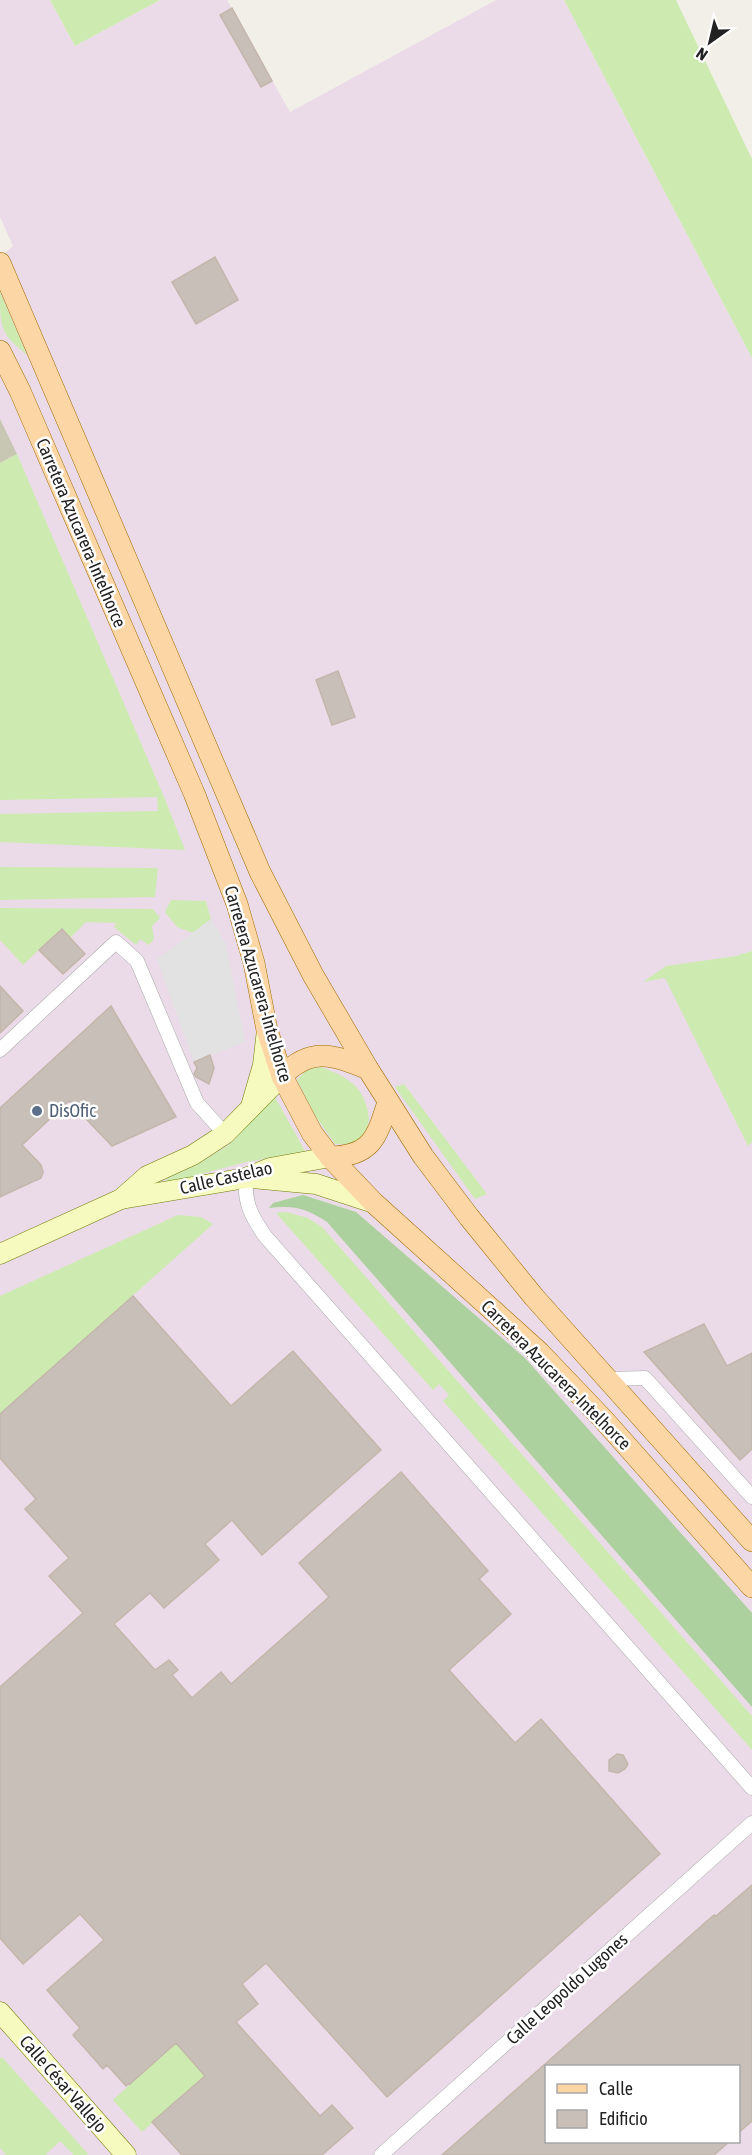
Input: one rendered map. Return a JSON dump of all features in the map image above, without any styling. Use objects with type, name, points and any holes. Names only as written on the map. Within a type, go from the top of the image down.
[{"type":"main road","name":"Carretera Azucarera-Intelhorce","points":[[0,263],[260,872],[313,975],[368,1069],[423,1156],[534,1297],[752,1541]]},
{"type":"main road","name":"Carretera Azucarera-Intelhorce","points":[[0,351],[20,391],[198,804],[237,904],[254,963],[267,1030],[282,1076],[312,1133],[330,1157],[374,1203],[540,1353],[603,1419],[752,1587]]},
{"type":"main road","points":[[250,1109],[262,1065],[267,1030]]},
{"type":"main road","points":[[282,1076],[292,1066],[307,1057],[324,1055],[346,1060],[368,1069]]},
{"type":"main road","name":"Calle Castelao","points":[[121,1199],[147,1176],[194,1155],[225,1134],[282,1076]]},
{"type":"main road","points":[[330,1157],[345,1157],[358,1153],[374,1140],[388,1102]]},
{"type":"main road","name":"Calle Castelao","points":[[0,1254],[121,1199],[246,1178],[270,1168],[330,1157]]},
{"type":"main road","points":[[246,1178],[316,1184],[374,1203]]},
{"type":"main road","name":"Calle César Vallejo","points":[[0,2012],[126,2155]]},
{"type":"street","points":[[0,1050],[116,942],[137,962],[198,1103],[225,1134]]},
{"type":"street","points":[[246,1178],[245,1192],[248,1210],[265,1236],[752,1788]]},
{"type":"street","name":"Carretera Azucarera-Intelhorce","points":[[609,1379],[645,1378],[752,1497]]},
{"type":"street","name":"Calle Leopoldo Lugones","points":[[381,2155],[752,1823]]},
{"type":"shaded area","points":[[0,0],[50,0],[75,46],[160,0],[227,0],[290,112],[496,0],[564,0],[752,358],[752,2155],[0,2155],[0,257],[13,246],[0,217]]},
{"type":"shaded area","points":[[0,419],[17,454],[0,463]]},
{"type":"shaded area","points":[[211,919],[226,944],[245,1042],[194,1062],[157,959]]},
{"type":"green space","points":[[50,0],[160,0],[75,46]]},
{"type":"green space","points":[[564,0],[676,0],[752,159],[752,358]]},
{"type":"green space","points":[[0,292],[27,355],[11,341],[3,329]]},
{"type":"green space","points":[[17,454],[185,850],[0,842],[0,814],[158,811],[157,797],[0,800],[0,463]]},
{"type":"green space","points":[[0,867],[158,868],[155,897],[0,900]]},
{"type":"green space","points":[[171,900],[206,901],[211,919],[193,933],[177,927],[165,912]]},
{"type":"green space","points":[[0,908],[153,909],[160,918],[152,926],[154,939],[149,945],[140,939],[136,945],[114,927],[117,923],[86,922],[70,938],[61,929],[23,965],[0,940]]},
{"type":"green space","points":[[752,951],[752,1142],[748,1146],[665,978],[643,982],[666,966],[736,956]]},
{"type":"green space","points":[[321,1067],[350,1082],[358,1089],[366,1103],[369,1118],[366,1132],[354,1143],[335,1144],[316,1117],[297,1080],[306,1070]]},
{"type":"green space","points":[[404,1084],[487,1194],[475,1199],[395,1087]]},
{"type":"green space","points":[[275,1097],[305,1151],[242,1163],[168,1183],[166,1179],[200,1163],[229,1145]]},
{"type":"green space","points":[[303,1195],[356,1212],[525,1358],[752,1613],[752,1707],[327,1222],[313,1213],[300,1209],[269,1208],[273,1203]]},
{"type":"green space","points":[[286,1212],[308,1218],[322,1227],[752,1716],[752,1750],[443,1401],[449,1395],[439,1384],[433,1390],[276,1213]]},
{"type":"green space","points":[[178,1215],[201,1217],[213,1224],[0,1414],[0,1296]]},
{"type":"green space","points":[[176,2043],[205,2076],[142,2132],[113,2100]]},
{"type":"green space","points":[[2,2057],[87,2155],[74,2155],[60,2141],[45,2155],[6,2155],[0,2148],[0,2058]]},
{"type":"building","points":[[232,8],[272,81],[261,87],[220,15]]},
{"type":"building","points":[[215,257],[238,300],[196,324],[172,282]]},
{"type":"building","points":[[338,671],[355,717],[332,725],[316,680]]},
{"type":"building","points":[[62,929],[85,954],[63,974],[39,950]]},
{"type":"building","points":[[0,986],[23,1011],[0,1033]]},
{"type":"building","points":[[111,1006],[176,1117],[112,1146],[69,1101],[22,1145],[41,1165],[43,1172],[41,1178],[0,1197],[0,1108]]},
{"type":"building","points":[[210,1055],[214,1068],[209,1084],[196,1077],[194,1074],[197,1068],[194,1062]]},
{"type":"building","points":[[133,1296],[231,1406],[293,1351],[381,1450],[262,1555],[232,1520],[205,1544],[219,1560],[209,1569],[164,1608],[150,1593],[114,1624],[155,1670],[169,1660],[178,1670],[172,1675],[192,1698],[221,1672],[231,1684],[329,1597],[299,1563],[401,1472],[488,1571],[479,1579],[511,1614],[449,1670],[515,1743],[541,1719],[660,1854],[387,2097],[266,1963],[242,1984],[258,2004],[236,2022],[320,2116],[332,2105],[353,2128],[322,2155],[182,2155],[152,2122],[205,2076],[176,2043],[126,2086],[107,2065],[103,2069],[73,2035],[80,2028],[47,1990],[104,1940],[80,1914],[23,1964],[0,1938],[0,1687],[83,1613],[49,1576],[69,1558],[25,1509],[36,1499],[0,1458],[0,1414]]},
{"type":"building","points":[[704,1324],[727,1366],[752,1353],[752,1449],[740,1460],[644,1352]]},
{"type":"building","points":[[617,1754],[623,1755],[628,1764],[618,1773],[609,1771],[609,1760]]},
{"type":"building","points":[[752,1885],[752,2121],[740,2131],[740,2065],[545,2065],[545,2143],[728,2143],[714,2155],[442,2155],[714,1915],[716,1916]]},
{"type":"place","name":"DisOfic","points":[[37,1111]]}]
